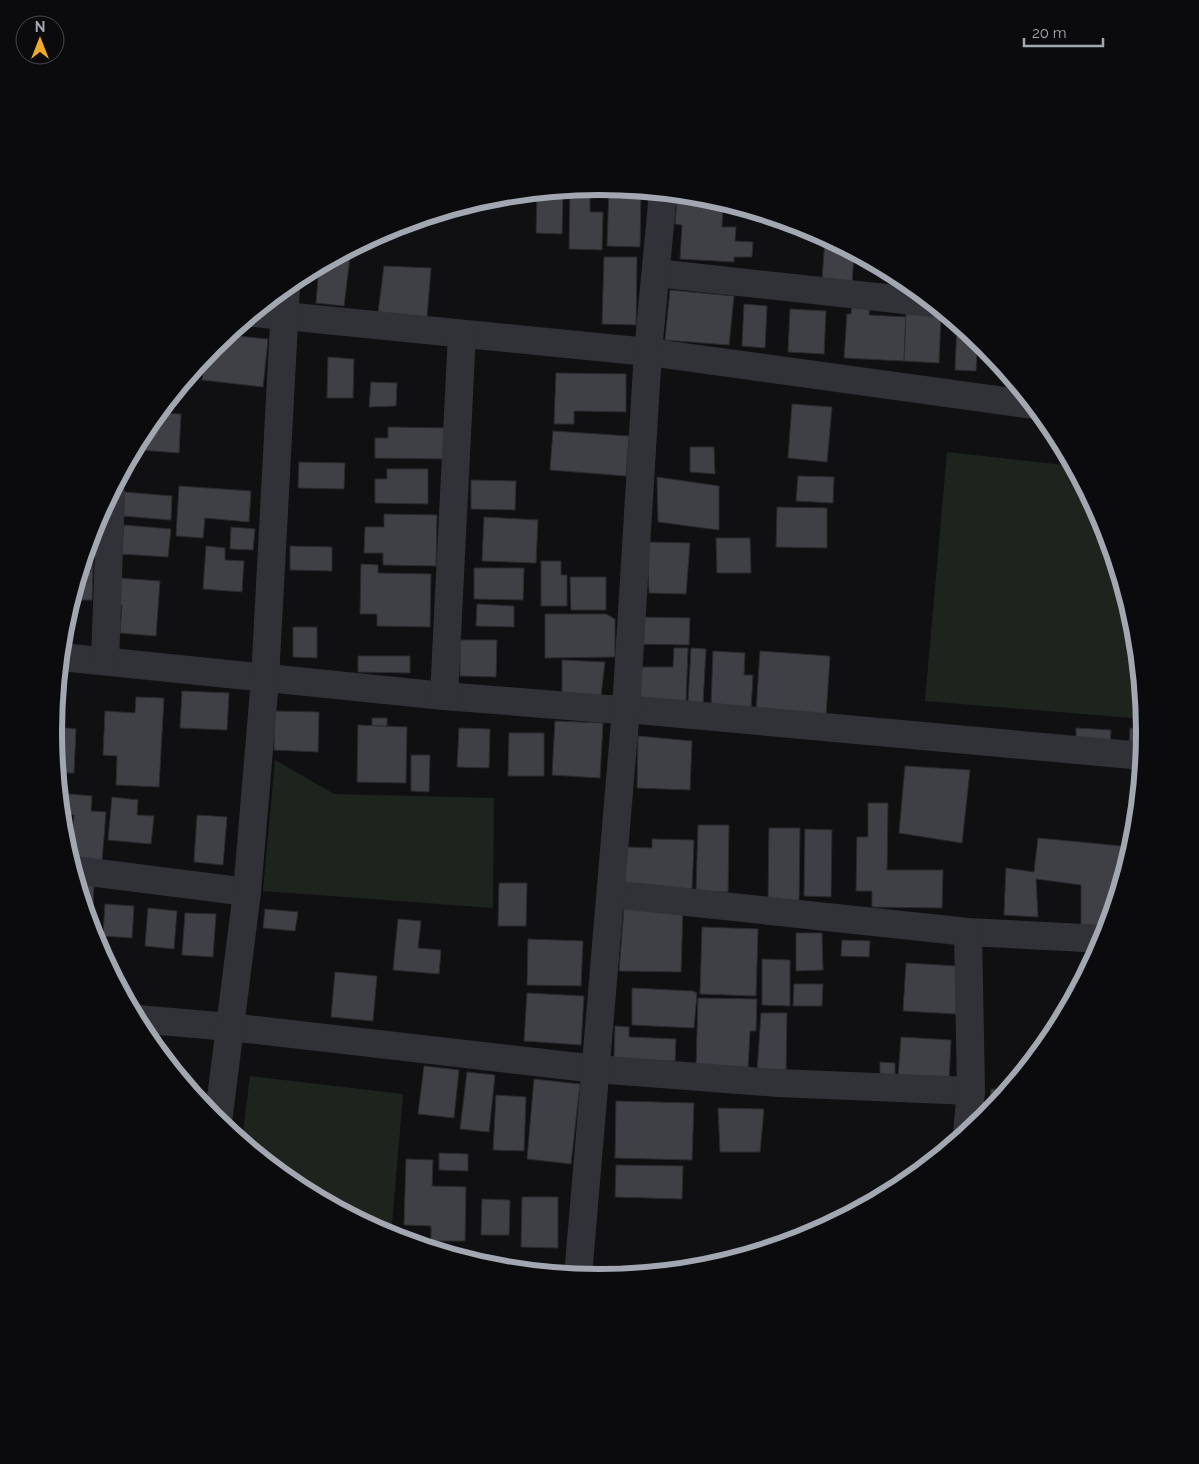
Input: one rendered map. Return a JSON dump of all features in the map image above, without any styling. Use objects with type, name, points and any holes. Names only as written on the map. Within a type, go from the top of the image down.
[{"type":"street","points":[[579,1268],[626,710],[648,352],[663,199]]},
{"type":"street","points":[[656,273],[918,301]]},
{"type":"street","points":[[219,1111],[247,892],[265,679],[285,297]]},
{"type":"street","points":[[263,314],[648,352],[1024,403]]},
{"type":"street","points":[[444,696],[462,334]]},
{"type":"street","points":[[105,661],[110,510]]},
{"type":"street","points":[[68,658],[444,696],[606,710],[626,710],[1135,755]]},
{"type":"street","points":[[81,871],[247,892]]},
{"type":"street","points":[[611,894],[968,932],[1096,939]]},
{"type":"street","points":[[967,1123],[972,1090],[968,932]]},
{"type":"street","points":[[147,1020],[230,1027],[596,1069],[778,1083],[972,1090]]},
{"type":"shaded area","points":[[947,452],[1066,465],[1096,526],[1118,593],[1132,662],[1136,718],[925,701]]},
{"type":"shaded area","points":[[275,760],[334,794],[494,798],[493,908],[263,891]]},
{"type":"shaded area","points":[[250,1076],[403,1094],[392,1227],[362,1214],[331,1197],[273,1158],[243,1134]]},
{"type":"building","points":[[590,195],[590,212],[603,212],[602,250],[569,249],[570,196]]},
{"type":"building","points":[[609,195],[641,197],[640,247],[607,246]]},
{"type":"building","points":[[563,196],[562,234],[536,233],[537,199]]},
{"type":"building","points":[[677,201],[723,209],[722,227],[736,227],[735,241],[753,242],[752,257],[734,257],[734,262],[680,259],[682,225],[675,224]]},
{"type":"building","points":[[824,245],[854,259],[852,285],[822,282]]},
{"type":"building","points":[[350,257],[344,306],[316,303],[318,275]]},
{"type":"building","points":[[604,257],[637,257],[636,325],[602,324]]},
{"type":"building","points":[[384,266],[431,268],[427,317],[378,313]]},
{"type":"building","points":[[670,290],[734,296],[729,345],[665,340]]},
{"type":"building","points":[[744,304],[767,306],[765,348],[742,346]]},
{"type":"building","points":[[852,304],[870,305],[869,315],[906,317],[904,361],[844,358],[847,314],[851,314]]},
{"type":"building","points":[[790,309],[826,311],[824,354],[788,352]]},
{"type":"building","points":[[906,313],[937,315],[941,318],[939,363],[904,361]]},
{"type":"building","points":[[957,331],[980,353],[977,353],[976,371],[955,370]]},
{"type":"building","points":[[237,336],[268,339],[263,387],[202,380],[204,370]]},
{"type":"building","points":[[328,357],[354,359],[353,398],[327,398]]},
{"type":"building","points":[[556,373],[626,374],[626,412],[574,411],[574,424],[554,424]]},
{"type":"building","points":[[371,382],[397,383],[396,406],[369,407]]},
{"type":"building","points":[[792,404],[832,407],[827,462],[788,458]]},
{"type":"building","points":[[167,413],[181,414],[179,453],[142,450]]},
{"type":"building","points":[[388,427],[446,428],[445,459],[375,458],[375,438],[388,438]]},
{"type":"building","points":[[553,431],[629,436],[626,476],[550,470]]},
{"type":"building","points":[[690,447],[714,447],[715,474],[690,472]]},
{"type":"building","points":[[299,462],[345,463],[344,489],[298,488]]},
{"type":"building","points":[[387,469],[428,469],[428,504],[375,503],[375,479],[387,479]]},
{"type":"building","points":[[798,476],[834,477],[833,503],[796,501]]},
{"type":"building","points":[[657,477],[719,486],[719,530],[658,522]]},
{"type":"building","points":[[471,480],[516,481],[515,510],[471,509]]},
{"type":"building","points":[[179,486],[251,491],[249,522],[205,518],[203,538],[176,536]]},
{"type":"building","points":[[124,492],[172,496],[171,520],[123,516]]},
{"type":"building","points":[[777,507],[827,508],[827,548],[776,547]]},
{"type":"building","points":[[384,514],[437,515],[436,566],[383,565],[383,553],[364,553],[365,527],[384,527]]},
{"type":"building","points":[[484,517],[538,520],[536,563],[482,561]]},
{"type":"building","points":[[124,525],[171,529],[168,557],[121,554]]},
{"type":"building","points":[[231,527],[255,529],[253,550],[230,549]]},
{"type":"building","points":[[716,538],[750,538],[751,573],[717,573]]},
{"type":"building","points":[[647,542],[690,543],[686,594],[649,593]]},
{"type":"building","points":[[206,546],[225,548],[225,560],[244,561],[242,592],[203,589]]},
{"type":"building","points":[[290,546],[332,547],[332,571],[290,570]]},
{"type":"building","points":[[93,554],[93,571],[88,571]]},
{"type":"building","points":[[541,561],[561,561],[561,575],[567,575],[567,606],[541,606]]},
{"type":"building","points":[[361,564],[378,565],[378,573],[431,574],[430,627],[377,626],[377,614],[360,614]]},
{"type":"building","points":[[474,568],[524,568],[523,600],[474,599]]},
{"type":"building","points":[[88,571],[93,571],[92,600],[79,600]]},
{"type":"building","points":[[570,577],[606,577],[606,610],[571,610]]},
{"type":"building","points":[[118,578],[160,581],[156,636],[120,633],[122,605],[116,604]]},
{"type":"building","points":[[477,604],[514,606],[514,627],[476,626]]},
{"type":"building","points":[[545,614],[606,614],[615,619],[615,657],[545,658]]},
{"type":"building","points":[[638,617],[690,618],[689,645],[637,644]]},
{"type":"building","points":[[293,627],[317,627],[317,658],[293,657]]},
{"type":"building","points":[[460,640],[497,640],[496,677],[460,676]]},
{"type":"building","points":[[674,648],[688,648],[686,701],[638,700],[638,667],[673,667]]},
{"type":"building","points":[[691,648],[706,649],[703,703],[688,703]]},
{"type":"building","points":[[713,651],[745,653],[744,675],[753,675],[751,709],[711,707]]},
{"type":"building","points":[[760,651],[830,656],[826,716],[756,711]]},
{"type":"building","points":[[358,656],[410,656],[410,673],[358,672]]},
{"type":"building","points":[[562,660],[605,662],[601,695],[562,693]]},
{"type":"building","points":[[182,691],[229,693],[227,730],[180,728]]},
{"type":"building","points":[[136,697],[164,698],[159,787],[116,785],[117,756],[103,755],[105,711],[135,713]]},
{"type":"building","points":[[275,711],[319,712],[318,752],[274,750]]},
{"type":"building","points":[[372,718],[387,718],[387,726],[372,726]]},
{"type":"building","points":[[555,721],[603,723],[600,778],[552,775]]},
{"type":"building","points":[[358,725],[407,727],[406,783],[357,782]]},
{"type":"building","points":[[62,728],[76,729],[74,773],[65,773]]},
{"type":"building","points":[[459,728],[490,729],[489,768],[457,767]]},
{"type":"building","points":[[1076,728],[1111,730],[1110,744],[1076,742]]},
{"type":"building","points":[[1130,728],[1136,728],[1136,745],[1129,745]]},
{"type":"building","points":[[509,733],[544,733],[544,776],[508,776]]},
{"type":"building","points":[[638,736],[692,741],[690,790],[637,788]]},
{"type":"building","points":[[411,755],[430,755],[429,792],[411,791]]},
{"type":"building","points":[[905,766],[970,770],[962,843],[899,833]]},
{"type":"building","points":[[69,794],[92,796],[91,811],[106,812],[102,861],[78,860],[72,833],[74,815],[69,814]]},
{"type":"building","points":[[112,797],[138,800],[137,815],[154,816],[151,844],[108,840]]},
{"type":"building","points":[[868,803],[888,803],[887,870],[943,870],[942,908],[872,907],[872,891],[856,891],[857,837],[868,837]]},
{"type":"building","points":[[197,815],[227,817],[223,865],[194,862]]},
{"type":"building","points":[[698,825],[729,825],[728,892],[696,891]]},
{"type":"building","points":[[769,828],[800,828],[799,901],[768,900]]},
{"type":"building","points":[[805,829],[832,830],[831,897],[804,896]]},
{"type":"building","points":[[1038,838],[1124,846],[1108,905],[1098,932],[1081,932],[1081,885],[1036,879],[1038,917],[1004,915],[1006,868],[1034,872]]},
{"type":"building","points":[[652,839],[694,840],[692,889],[624,886],[626,847],[652,848]]},
{"type":"building","points":[[499,883],[527,883],[526,926],[498,926]]},
{"type":"building","points":[[85,884],[94,885],[93,910]]},
{"type":"building","points":[[105,904],[134,906],[132,938],[103,936]]},
{"type":"building","points":[[148,908],[177,911],[174,949],[145,946]]},
{"type":"building","points":[[624,908],[683,908],[681,972],[619,971]]},
{"type":"building","points":[[265,909],[298,912],[295,931],[263,928]]},
{"type":"building","points":[[185,913],[216,914],[213,957],[182,955]]},
{"type":"building","points":[[398,919],[421,921],[418,948],[441,950],[439,974],[393,970]]},
{"type":"building","points":[[702,927],[758,929],[756,996],[700,994]]},
{"type":"building","points":[[796,933],[822,933],[823,970],[796,971]]},
{"type":"building","points":[[528,939],[583,941],[581,986],[527,985]]},
{"type":"building","points":[[842,940],[870,941],[869,957],[841,956]]},
{"type":"building","points":[[762,959],[790,960],[790,1006],[762,1005]]},
{"type":"building","points":[[906,963],[958,966],[956,1014],[903,1011]]},
{"type":"building","points":[[335,972],[377,976],[373,1021],[331,1017]]},
{"type":"building","points":[[794,984],[823,984],[822,1006],[793,1006]]},
{"type":"building","points":[[632,988],[693,991],[697,993],[694,1028],[632,1025]]},
{"type":"building","points":[[527,993],[584,996],[581,1045],[524,1041]]},
{"type":"building","points":[[698,998],[757,999],[756,1031],[750,1031],[748,1069],[696,1067]]},
{"type":"building","points":[[761,1013],[787,1013],[786,1073],[757,1073]]},
{"type":"building","points":[[615,1026],[629,1027],[629,1037],[676,1039],[675,1061],[614,1059]]},
{"type":"building","points":[[901,1037],[951,1040],[949,1081],[898,1078]]},
{"type":"building","points":[[880,1062],[895,1063],[895,1077],[880,1077]]},
{"type":"building","points":[[424,1066],[459,1070],[454,1118],[418,1114]]},
{"type":"building","points":[[467,1072],[495,1075],[489,1132],[460,1129]]},
{"type":"building","points":[[534,1079],[580,1084],[571,1164],[527,1159]]},
{"type":"building","points":[[991,1089],[1000,1089],[991,1100]]},
{"type":"building","points":[[496,1095],[526,1097],[524,1151],[493,1150]]},
{"type":"building","points":[[616,1101],[694,1103],[692,1160],[615,1158]]},
{"type":"building","points":[[718,1108],[764,1109],[760,1152],[720,1152]]},
{"type":"building","points":[[439,1153],[468,1154],[468,1171],[439,1170]]},
{"type":"building","points":[[406,1159],[433,1160],[432,1186],[466,1187],[465,1241],[431,1241],[431,1226],[404,1225]]},
{"type":"building","points":[[616,1165],[683,1166],[682,1199],[615,1197]]},
{"type":"building","points":[[522,1197],[558,1197],[558,1248],[521,1247]]},
{"type":"building","points":[[482,1199],[510,1200],[509,1235],[481,1235]]}]
